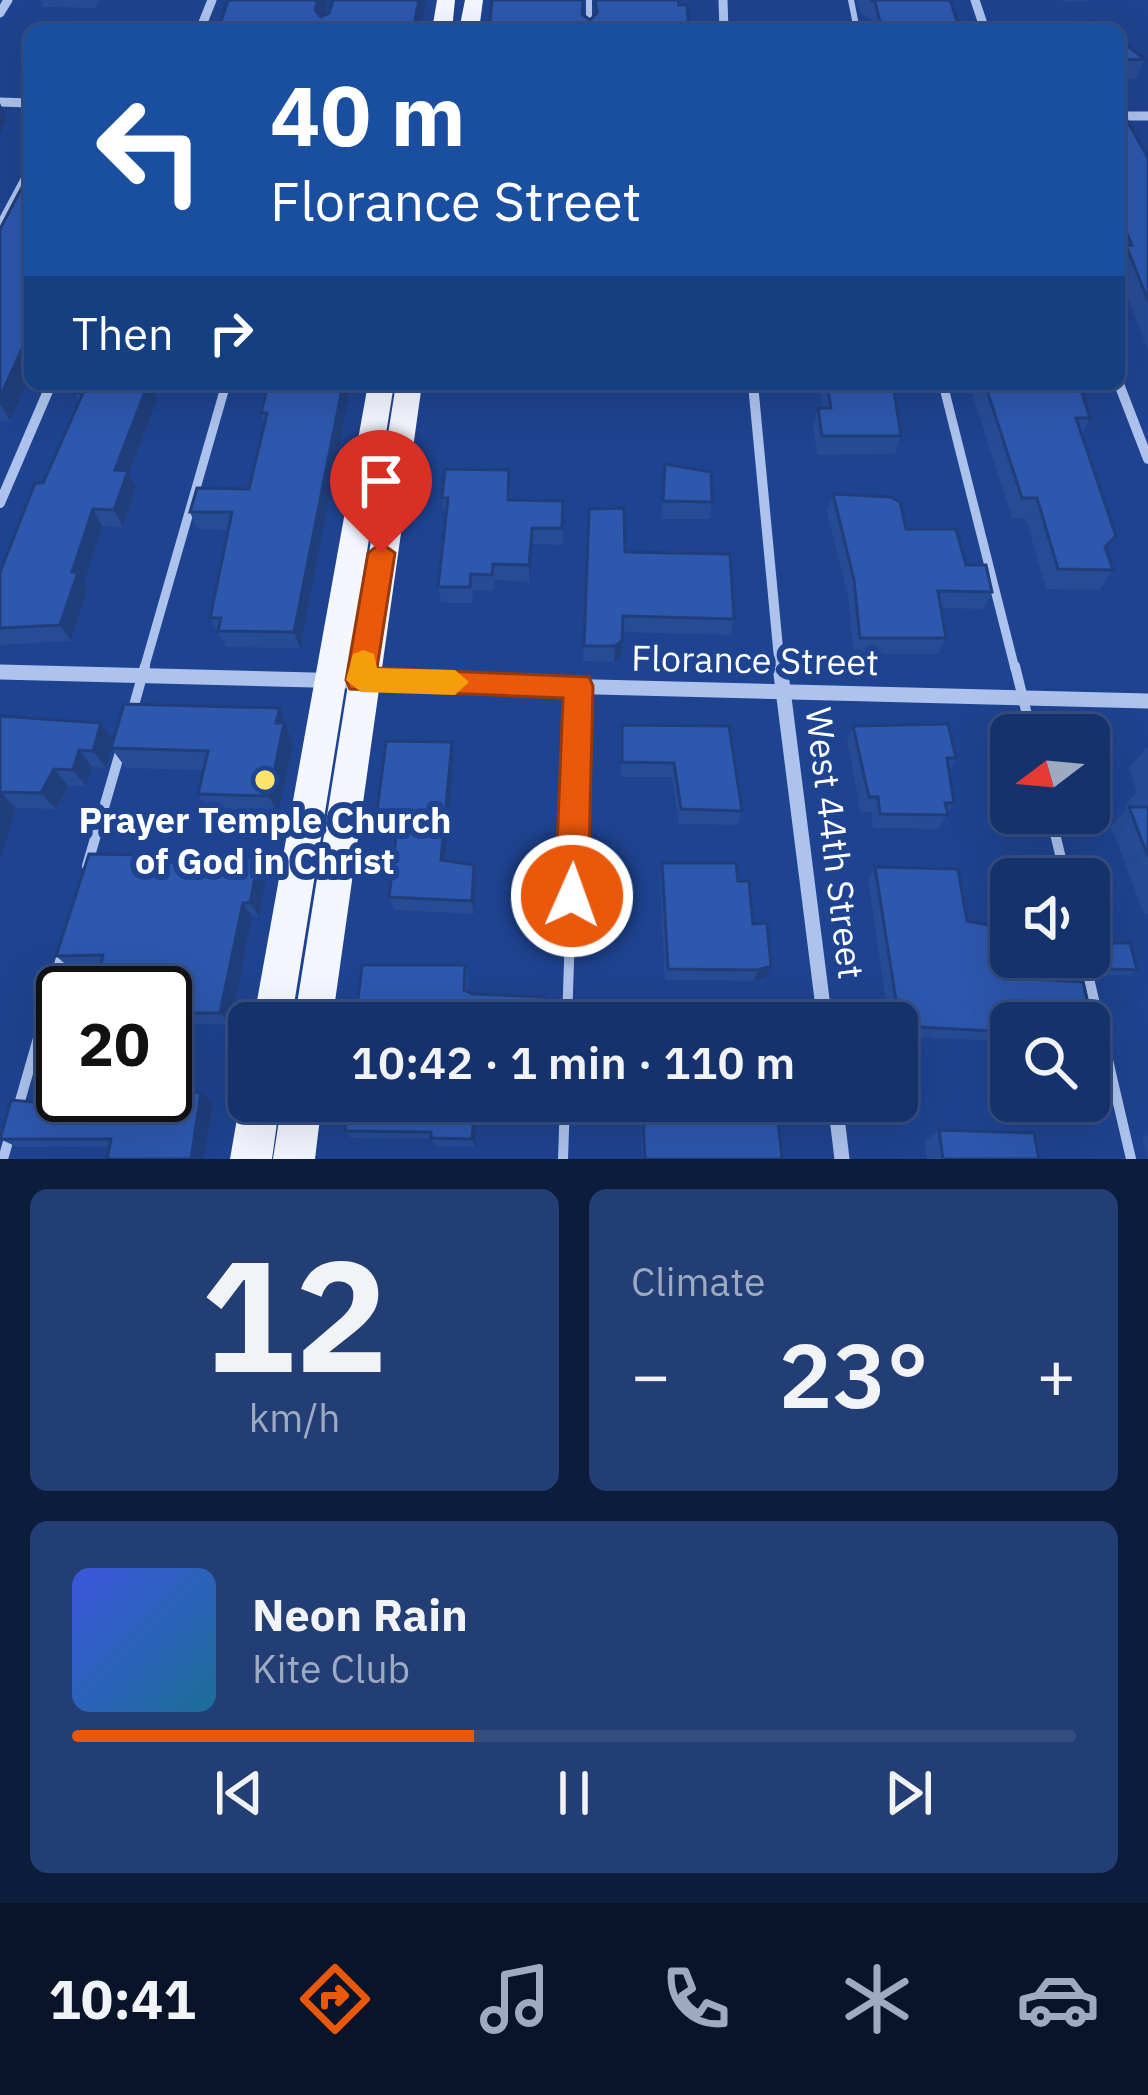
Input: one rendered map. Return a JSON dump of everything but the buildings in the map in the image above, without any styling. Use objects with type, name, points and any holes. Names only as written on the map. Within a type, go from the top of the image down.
[{"type":"main road","points":[[315,1002],[344,679],[380,390]]},
{"type":"main road","points":[[276,1002],[408,390]]},
{"type":"main road","points":[[250,1159],[256,1122]]},
{"type":"main road","points":[[294,1159],[299,1122]]},
{"type":"street","points":[[0,13],[8,0]]},
{"type":"street","points":[[0,226],[24,181]]},
{"type":"street","points":[[0,503],[48,390]]},
{"type":"street","name":"West 44th Street","points":[[754,390],[782,691],[822,1002]]},
{"type":"street","points":[[1121,390],[1148,459]]},
{"type":"street","name":"Florance Street","points":[[0,672],[1148,701]]},
{"type":"street","points":[[838,1122],[842,1159]]},
{"type":"lane","points":[[86,873],[224,390]]},
{"type":"lane","points":[[945,390],[1027,714]]},
{"type":"lane","points":[[568,1002],[578,686]]},
{"type":"lane","points":[[3,1159],[66,939]]},
{"type":"lane","points":[[1089,978],[1132,1159]]},
{"type":"lane","points":[[563,1159],[564,1122]]},
{"type":"slow traffic","points":[[363,663],[361,680],[455,682]]},
{"type":"place","name":"Prayer Temple Church of God in Christ","points":[[265,780]]},
{"type":"route","points":[[381,553],[361,680],[578,686],[572,896]]}]
